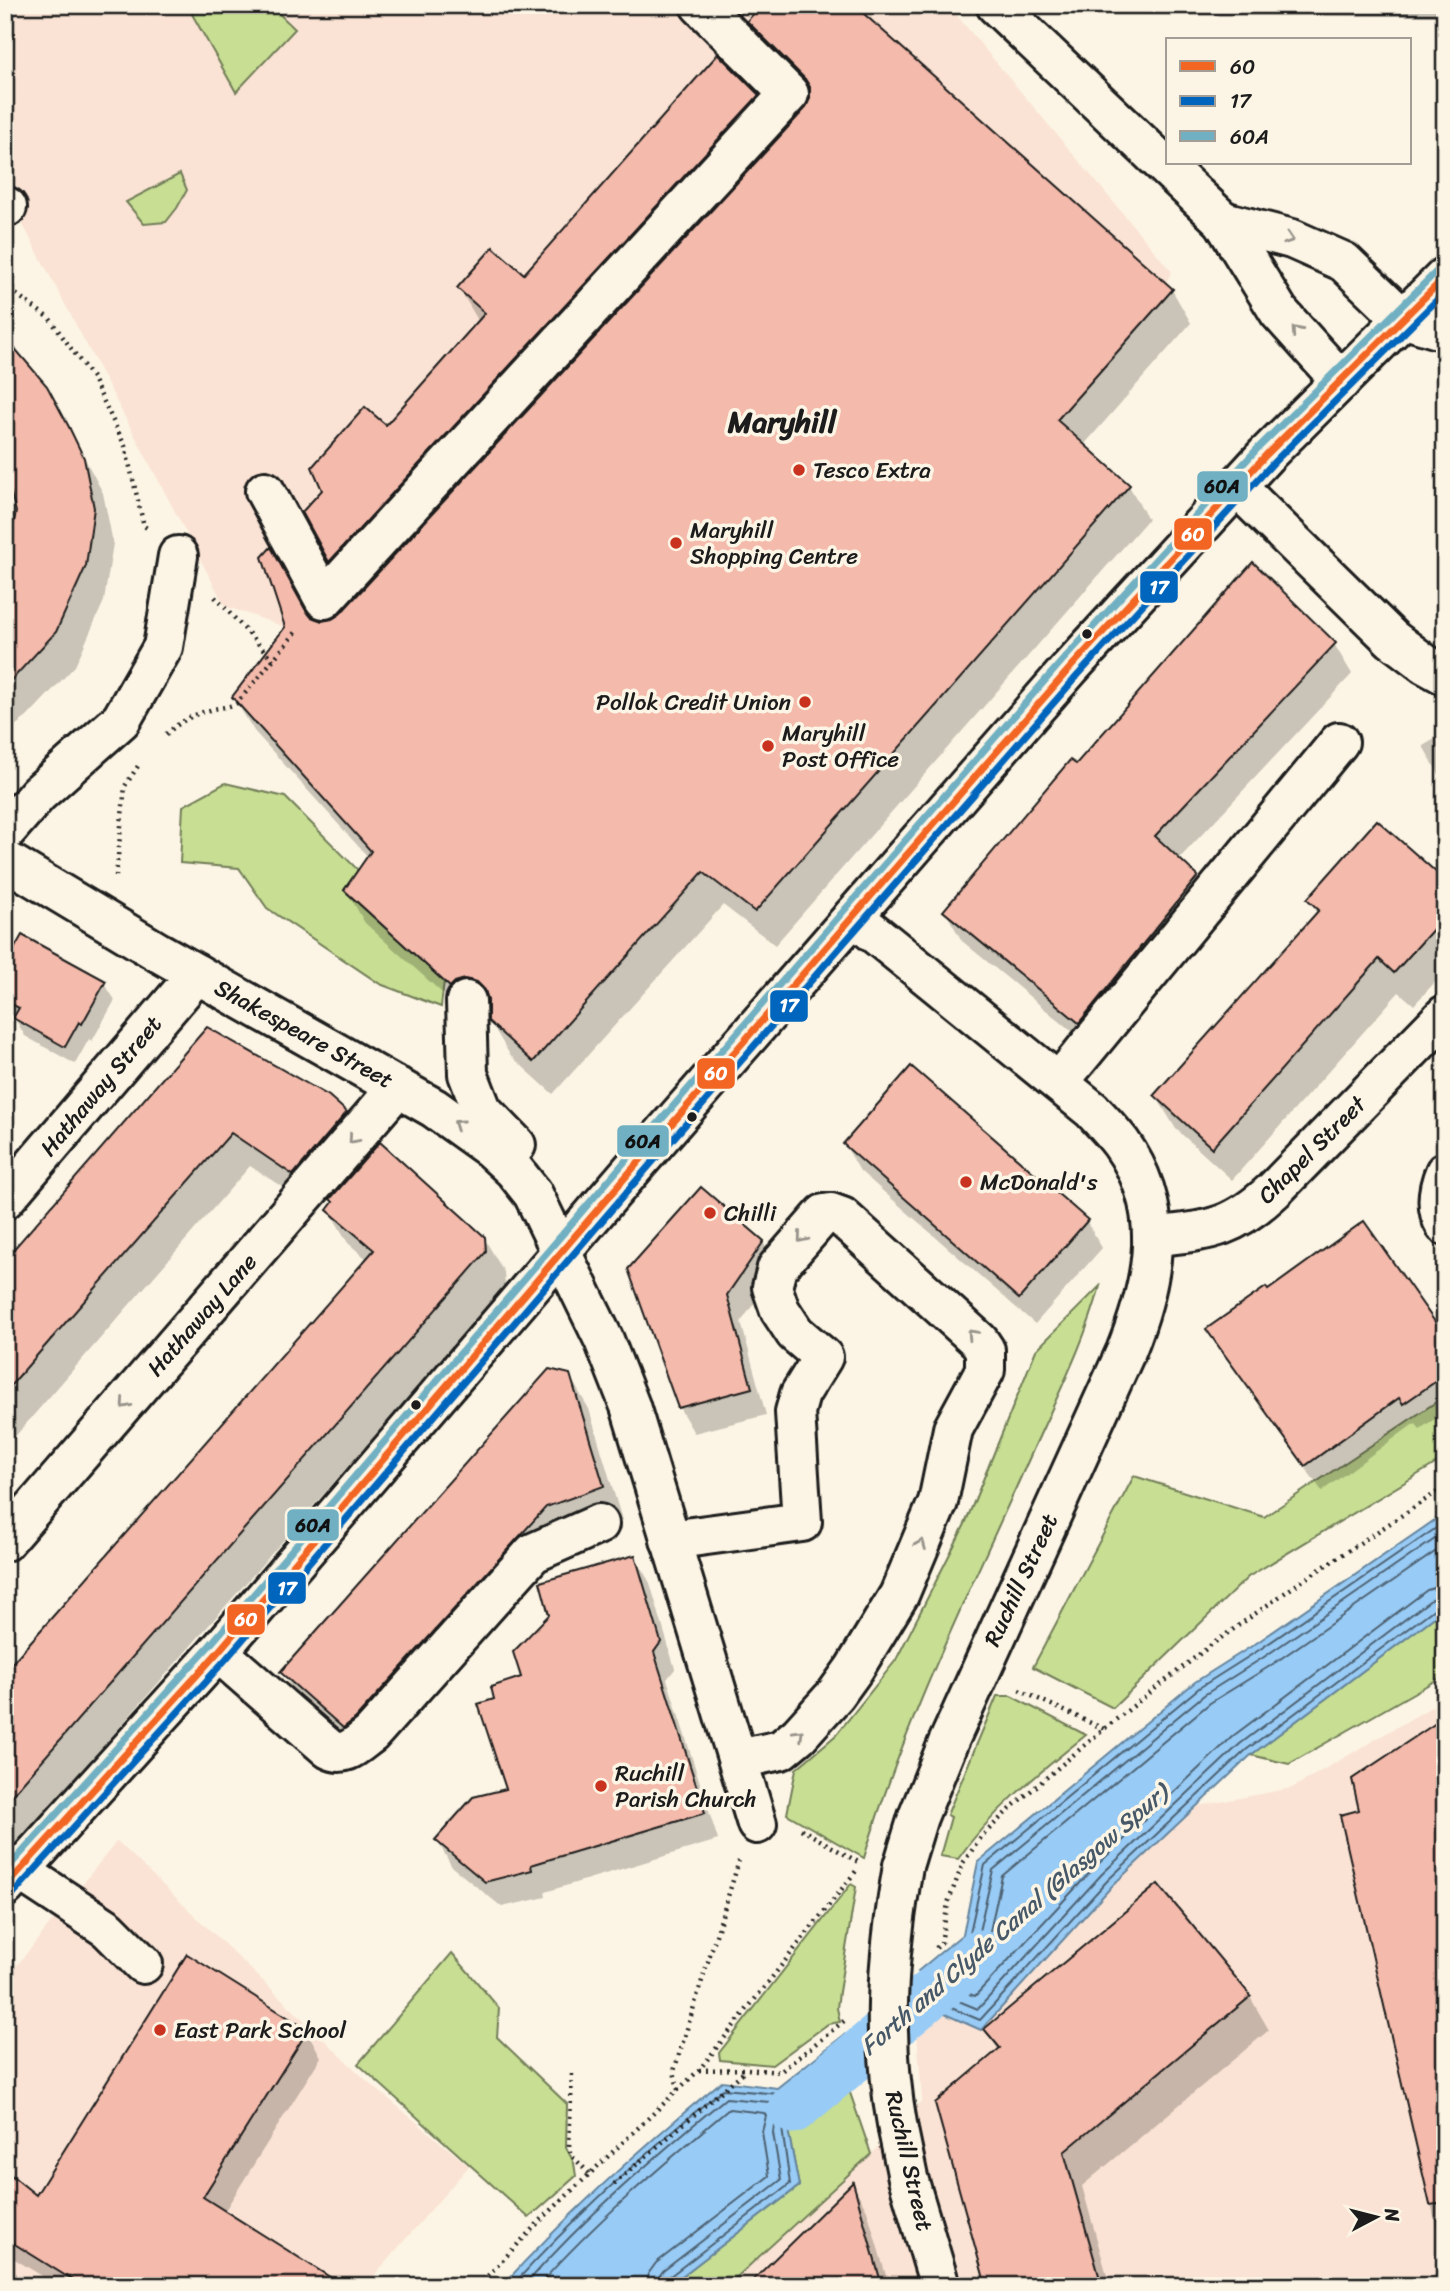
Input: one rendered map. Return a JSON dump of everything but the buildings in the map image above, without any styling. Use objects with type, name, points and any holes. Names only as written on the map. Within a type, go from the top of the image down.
[{"type":"street","points":[[265,491],[324,599],[789,94],[700,5]]},
{"type":"street","points":[[996,5],[1223,221],[1279,312],[1341,381]]},
{"type":"street","points":[[1223,221],[1292,239],[1344,262],[1402,318],[1445,331]]},
{"type":"street","points":[[143,1964],[108,1929],[13,1879],[218,1652],[561,1251],[1070,668],[1237,486],[1445,277]]},
{"type":"street","points":[[1237,486],[1392,639],[1445,676]]},
{"type":"street","points":[[5,832],[38,794],[121,720],[163,647],[178,556]]},
{"type":"street","points":[[1059,1082],[1339,742]]},
{"type":"street","name":"Shakespeare Street","points":[[5,860],[114,926],[398,1087],[463,1127],[514,1170],[533,1194],[604,1340],[630,1406],[757,1824]]},
{"type":"street","name":"Ruchill Street","points":[[853,916],[1092,1110],[1125,1151],[1138,1175],[1146,1197],[1152,1237],[1153,1255],[1147,1293],[1126,1351],[979,1672],[918,1817],[903,1866],[891,1932],[887,2003],[890,2070],[908,2178],[940,2286]]},
{"type":"street","name":"Hathaway Street","points":[[5,1199],[197,974]]},
{"type":"street","points":[[466,1001],[468,1074],[482,1110],[532,1161],[559,1197],[561,1251]]},
{"type":"street","name":"Chapel Street","points":[[1152,1237],[1214,1228],[1232,1222],[1248,1212],[1274,1190],[1445,1014]]},
{"type":"street","name":"Hathaway Lane","points":[[5,1541],[398,1087]]},
{"type":"street","points":[[1445,1172],[1438,1194],[1439,1209],[1445,1225]]},
{"type":"street","points":[[670,1539],[802,1522],[796,1412],[800,1394],[823,1357],[795,1333],[780,1310],[772,1287],[777,1268],[824,1214],[837,1214],[842,1217],[979,1341],[985,1350],[985,1370],[953,1429],[938,1502],[912,1566],[881,1625],[836,1694],[799,1735],[781,1750],[738,1759]]},
{"type":"street","points":[[218,1652],[329,1749],[336,1752],[347,1751],[371,1734],[533,1553],[599,1524]]},
{"type":"path","points":[[5,286],[50,319],[93,379],[125,446],[144,526],[178,556],[273,660]]},
{"type":"path","points":[[157,742],[183,720],[211,709],[229,708],[237,703],[324,599]]},
{"type":"path","points":[[114,926],[117,854],[125,786],[143,758]]},
{"type":"path","points":[[929,1955],[941,1942],[948,1903],[963,1863],[978,1842],[1014,1805],[1104,1729],[1257,1612],[1445,1487]]},
{"type":"path","points":[[979,1672],[1104,1729]]},
{"type":"path","points":[[478,2286],[590,2174],[678,2091],[699,2070],[861,1864],[795,1826],[757,1824],[735,1869],[674,2071],[678,2091]]},
{"type":"path","points":[[699,2070],[747,2069],[780,2072],[855,2014]]},
{"type":"path","points":[[614,2184],[747,2069]]},
{"type":"path","points":[[572,2074],[569,2148],[571,2155],[590,2174]]},
{"type":"shaded area","name":"Maryhill Shopping Centre","points":[[5,5],[948,5],[1172,272],[1166,282],[1173,289],[1057,420],[1130,485],[755,912],[703,873],[533,1062],[344,890],[371,850],[232,698],[285,627],[225,606],[5,191]]},
{"type":"shaded area","points":[[1445,1699],[1445,2286],[727,2286],[871,2154],[922,2100],[916,2019],[931,2008],[981,2029],[1113,1885],[1198,1806],[1292,1788]]},
{"type":"shaded area","name":"East Park School","points":[[117,1841],[366,2080],[469,2166],[365,2286],[5,2286],[5,1980]]},
{"type":"green space","points":[[199,5],[270,5],[295,29],[236,92],[192,14]]},
{"type":"green space","points":[[180,174],[187,190],[177,208],[166,222],[144,224],[126,202]]},
{"type":"green space","points":[[225,783],[285,797],[358,870],[344,890],[444,981],[441,1007],[380,984],[267,908],[239,868],[180,863],[183,806]]},
{"type":"green space","points":[[1100,1286],[1068,1374],[919,1706],[880,1807],[864,1858],[787,1814],[796,1769],[836,1735],[896,1660],[965,1524],[1036,1350]]},
{"type":"green space","points":[[1445,1396],[1445,1458],[1248,1577],[1113,1708],[1033,1667],[1134,1476],[1264,1517]]},
{"type":"green space","points":[[1445,1609],[1445,1675],[1289,1764],[1251,1755]]},
{"type":"green space","points":[[997,1696],[1011,1696],[1086,1735],[1001,1808],[958,1859],[940,1856],[951,1817],[947,1815]]},
{"type":"green space","points":[[851,1884],[856,1887],[837,2008],[840,2022],[828,2024],[772,2065],[720,2060],[719,2053]]},
{"type":"green space","points":[[452,1953],[499,2008],[497,2037],[567,2104],[566,2147],[574,2163],[576,2176],[529,2218],[358,2064]]},
{"type":"green space","points":[[846,2081],[871,2154],[727,2286],[669,2286],[799,2186],[788,2130]]},
{"type":"water","points":[[1445,1513],[1445,1609],[1251,1755],[1113,1885],[981,2030],[931,2008],[918,1971],[963,1934],[978,1862],[1195,1682],[1255,1644]]},
{"type":"water","points":[[844,2035],[846,2081],[788,2130],[799,2186],[669,2286],[502,2286],[608,2179],[722,2081],[777,2088]]},
{"type":"waterway","name":"Forth and Clyde Canal (Glasgow Spur)","points":[[793,2109],[979,1954]]},
{"type":"transit line","name":"60A","points":[[5,1871],[210,1645],[627,1159],[1062,661],[1258,448],[1438,270]]},
{"type":"transit line","name":"60","points":[[5,1887],[218,1652],[635,1166],[1070,668],[1266,455],[1445,277]]},
{"type":"transit line","name":"17","points":[[13,1894],[226,1659],[643,1173],[1078,675],[1274,462],[1445,292]]},
{"type":"place","name":"Tesco Extra","points":[[799,470]]},
{"type":"place","name":"Maryhill Shopping Centre","points":[[676,543]]},
{"type":"place","name":"Pollok Credit Union","points":[[805,702]]},
{"type":"place","name":"Maryhill Post Office","points":[[768,746]]},
{"type":"place","name":"McDonald's","points":[[966,1182]]},
{"type":"place","name":"Chilli","points":[[710,1213]]},
{"type":"place","name":"Ruchill Parish Church","points":[[601,1786]]},
{"type":"place","name":"East Park School","points":[[160,2030]]},
{"type":"district","name":"Maryhill","points":[[782,422]]}]
